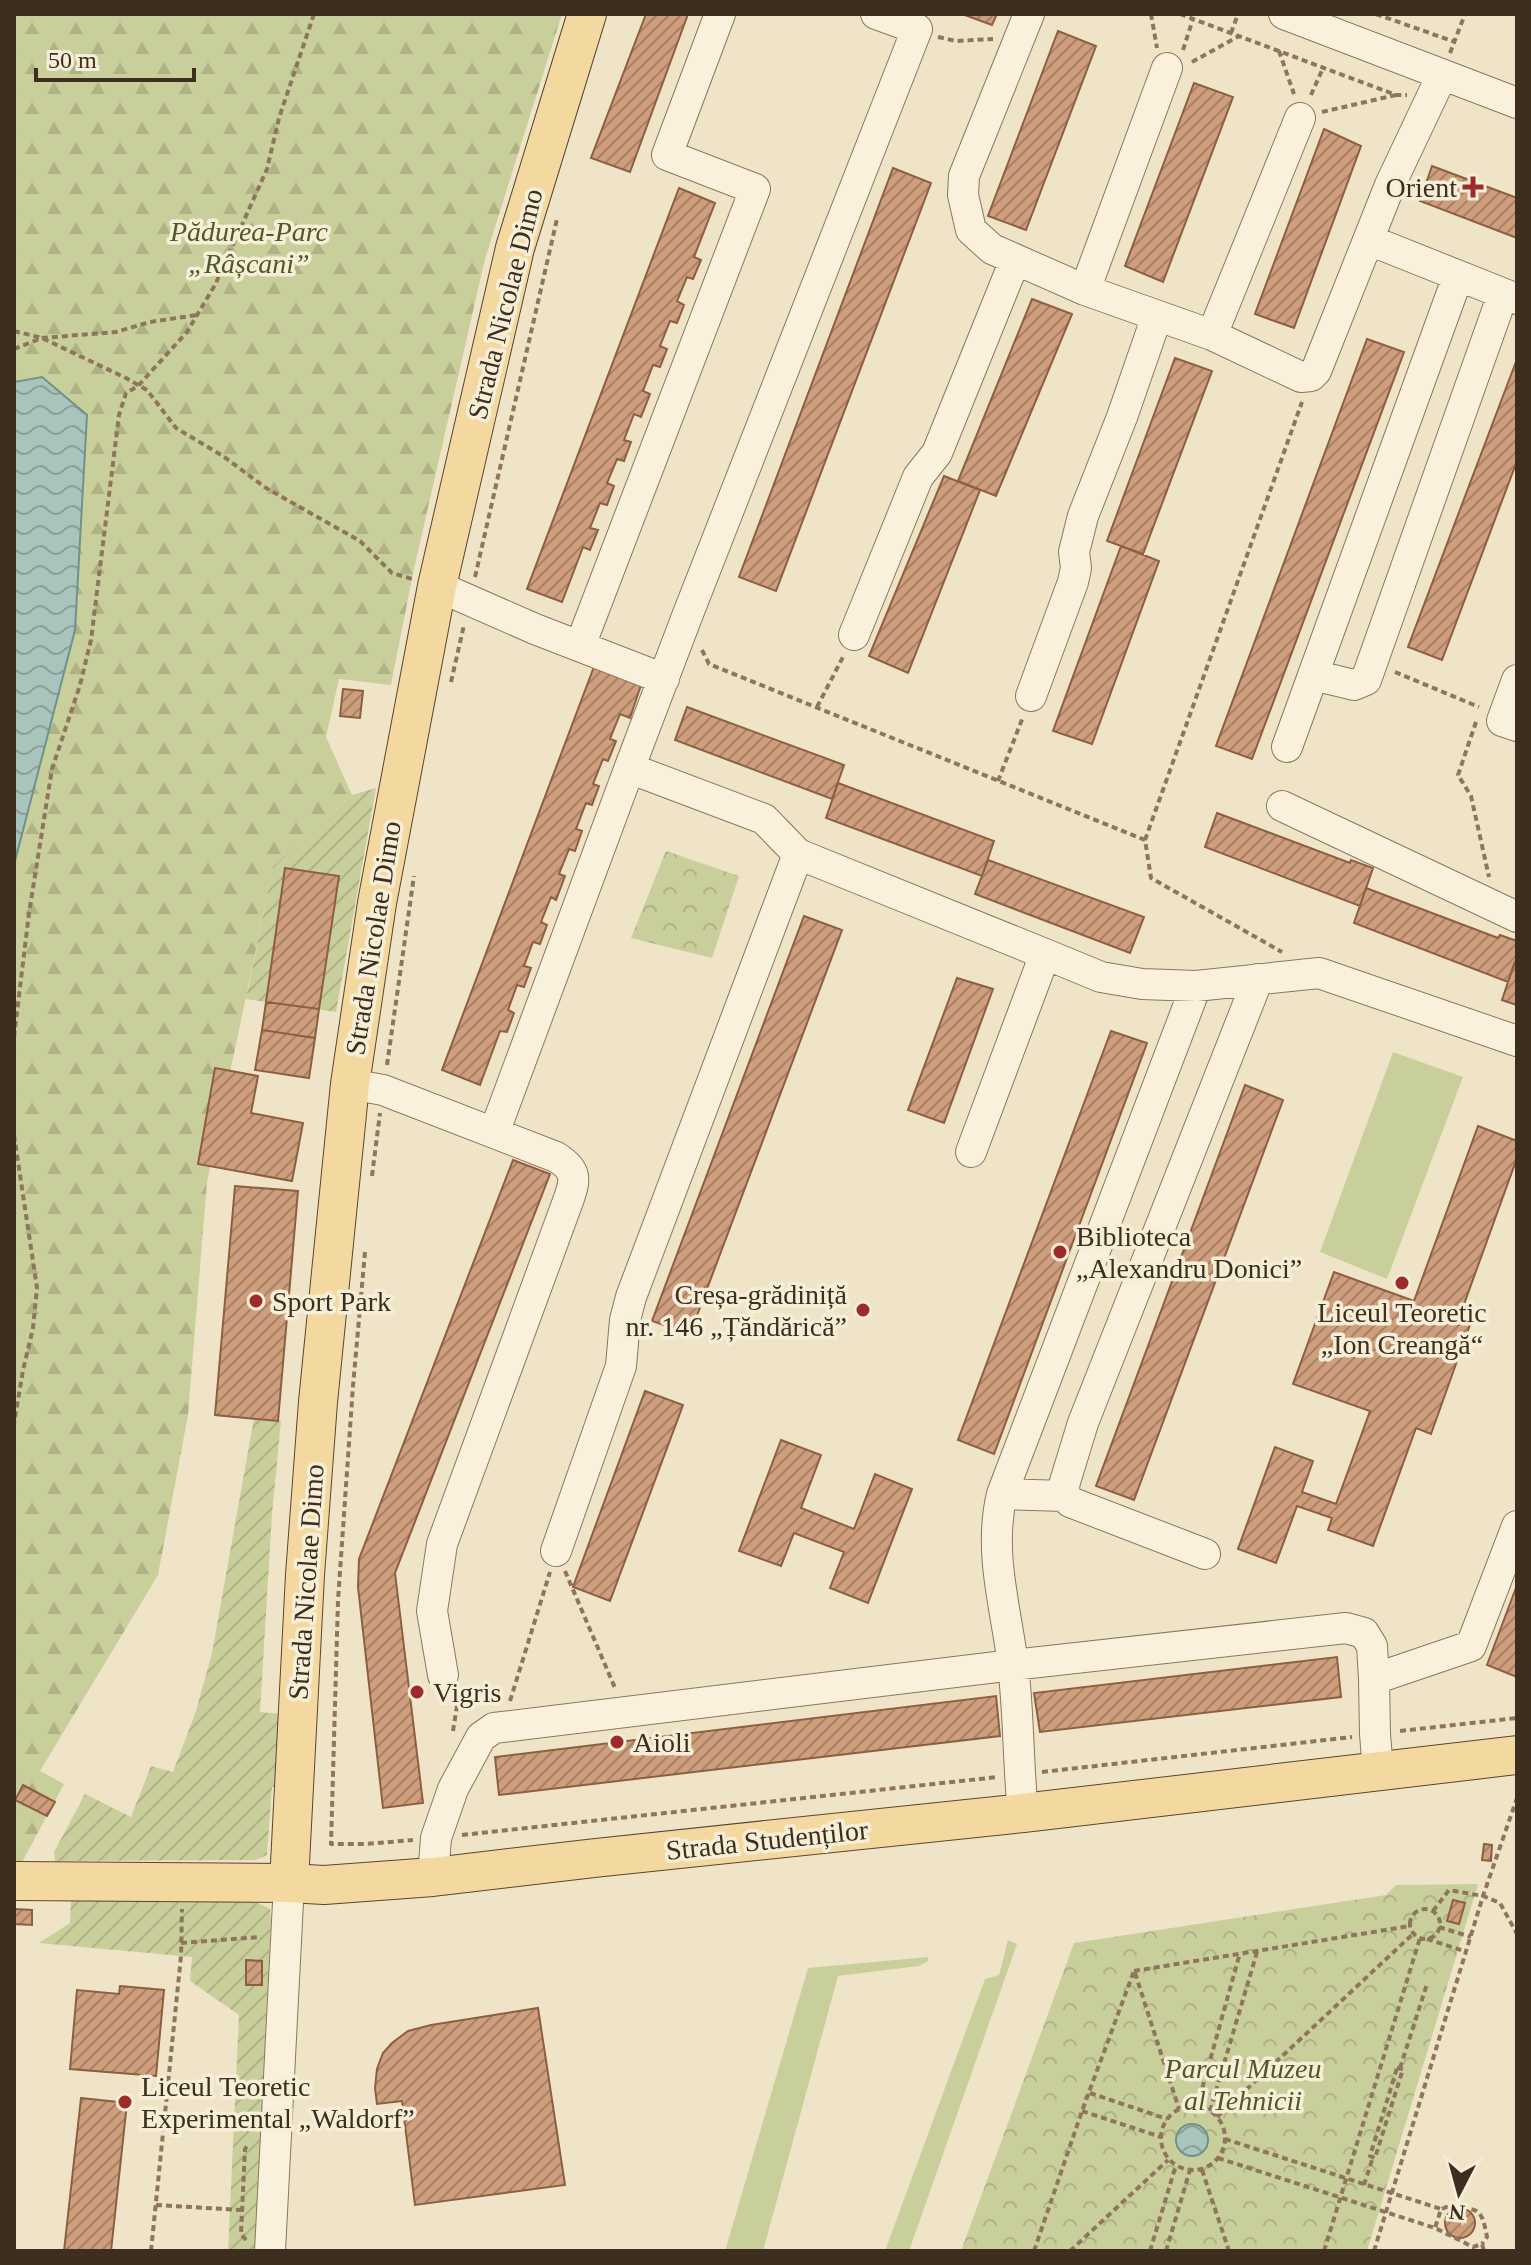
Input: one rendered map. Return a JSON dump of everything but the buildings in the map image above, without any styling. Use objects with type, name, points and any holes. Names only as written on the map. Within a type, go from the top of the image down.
[{"type":"main road","name":"Strada Nicolae Dimo","points":[[289,1883],[305,1575],[318,1402],[366,1087],[377,903],[453,593],[515,248],[587,14]]},
{"type":"main road","name":"Strada Studenților","points":[[14,1881],[324,1885],[433,1877],[1023,1813],[1377,1753],[1517,1755]]},
{"type":"street","points":[[580,646],[755,189],[667,155],[720,14]]},
{"type":"street","points":[[494,1133],[686,619],[917,29],[876,14]]},
{"type":"street","points":[[1029,14],[964,176],[963,195],[971,230],[992,249],[1015,260],[1085,290],[1212,335],[1301,377],[1311,376],[1319,364],[1390,185],[1439,81]]},
{"type":"street","points":[[1284,14],[1439,81],[1517,103]]},
{"type":"street","points":[[1085,290],[1174,63]]},
{"type":"street","points":[[1212,335],[1303,112]]},
{"type":"street","points":[[1313,675],[1354,685],[1366,680],[1510,296],[1369,240]]},
{"type":"street","points":[[854,635],[918,477],[937,453],[1015,260]]},
{"type":"street","points":[[1287,747],[1458,276]]},
{"type":"street","points":[[1031,696],[1073,582],[1076,568],[1074,552],[1083,516],[1157,316]]},
{"type":"street","points":[[453,593],[664,679]]},
{"type":"street","points":[[1500,718],[1517,680]]},
{"type":"street","points":[[631,764],[636,771],[764,819],[798,854],[1101,977],[1196,986],[1319,973],[1517,1041]]},
{"type":"street","points":[[1282,806],[1506,912]]},
{"type":"street","points":[[556,1551],[621,1366],[625,1320],[631,1297],[798,854]]},
{"type":"street","points":[[971,1152],[1045,954]]},
{"type":"street","points":[[1205,1554],[1070,1502],[1065,1496],[1064,1485],[1083,1423],[1258,979]]},
{"type":"street","points":[[1023,1813],[1013,1665],[996,1557],[997,1520],[1002,1494],[1196,986]]},
{"type":"street","points":[[366,1087],[563,1161],[573,1173],[574,1185],[442,1544],[432,1611],[443,1675]]},
{"type":"street","points":[[1002,1494],[1065,1496]]},
{"type":"street","points":[[1374,1679],[1471,1646],[1517,1526]]},
{"type":"street","points":[[433,1877],[436,1838],[453,1789],[481,1737],[494,1728],[1346,1628],[1364,1633],[1372,1646],[1377,1753]]},
{"type":"street","points":[[270,2251],[289,1883]]},
{"type":"path","points":[[14,1037],[29,913],[52,769],[80,685],[91,640],[119,415],[126,393],[138,386],[187,332],[215,285],[267,169],[279,118],[314,14]]},
{"type":"path","points":[[1180,14],[1396,95]]},
{"type":"path","points":[[1231,33],[1238,14]]},
{"type":"path","points":[[1376,14],[1455,42]]},
{"type":"path","points":[[1279,51],[1303,112],[1396,95],[1416,95],[1439,81],[1465,14]]},
{"type":"path","points":[[1174,63],[1193,19]]},
{"type":"path","points":[[450,687],[453,593],[557,218]]},
{"type":"path","points":[[14,349],[42,338],[116,332],[150,322],[197,315]]},
{"type":"path","points":[[14,331],[42,338],[147,390],[176,428],[223,456],[266,488],[360,541],[392,573],[453,593]]},
{"type":"path","points":[[1311,376],[1145,840],[1151,878],[1319,973]]},
{"type":"path","points":[[686,619],[709,664],[1145,840]]},
{"type":"path","points":[[816,707],[854,635]]},
{"type":"path","points":[[1373,662],[1500,718],[1458,775],[1471,796],[1506,912]]},
{"type":"path","points":[[998,781],[1031,696]]},
{"type":"path","points":[[372,1180],[366,1087],[416,863]]},
{"type":"path","points":[[14,1135],[37,1288],[33,1328],[14,1424]]},
{"type":"path","points":[[366,1239],[338,1600],[331,1844],[436,1838],[1019,1775],[1377,1753],[1517,1718]]},
{"type":"path","points":[[556,1551],[625,1713]]},
{"type":"path","points":[[502,1728],[556,1551]]},
{"type":"path","points":[[443,1675],[454,1680],[460,1690],[451,1747],[461,1771]]},
{"type":"path","points":[[1374,2251],[1483,1896],[1517,1798]]},
{"type":"path","points":[[151,2251],[181,1943],[182,1883]]},
{"type":"path","points":[[1433,1911],[1449,1890],[1483,1896],[1500,1903],[1517,1934]]},
{"type":"path","points":[[1410,1926],[1415,1913],[1423,1909],[1433,1911],[1439,1919],[1439,1927],[1434,1936],[1422,1938]]},
{"type":"path","points":[[1410,1926],[1422,1938],[1467,1952]]},
{"type":"path","points":[[1134,1971],[1410,1926]]},
{"type":"path","points":[[1439,1927],[1471,1937]]},
{"type":"path","points":[[1217,2117],[1414,1933]]},
{"type":"path","points":[[181,1943],[276,1936]]},
{"type":"path","points":[[1324,2251],[1422,1938]]},
{"type":"path","points":[[1210,2111],[1257,1951]]},
{"type":"path","points":[[1197,2107],[1240,1953]]},
{"type":"path","points":[[1034,2251],[1134,1971]]},
{"type":"path","points":[[1134,1971],[1179,2109]]},
{"type":"path","points":[[1364,2185],[1397,2068],[1400,2068],[1427,1984]]},
{"type":"path","points":[[1090,2093],[1167,2119]]},
{"type":"path","points":[[1197,2107],[1210,2111],[1222,2124],[1225,2139],[1218,2158],[1202,2169],[1190,2170],[1176,2165],[1164,2152],[1161,2137],[1167,2119],[1179,2109],[1197,2107]]},
{"type":"path","points":[[1082,2111],[1161,2137]]},
{"type":"path","points":[[1218,2158],[1435,2228],[1473,2247],[1482,2244],[1487,2237],[1483,2216],[1475,2210],[1441,2209],[1225,2139]]},
{"type":"path","points":[[1070,2251],[1169,2159]]},
{"type":"path","points":[[1150,2251],[1176,2165]]},
{"type":"path","points":[[1202,2169],[1229,2251]]},
{"type":"path","points":[[1166,2251],[1190,2170]]},
{"type":"path","points":[[156,2205],[272,2212]]},
{"type":"path","points":[[1435,2228],[1441,2209]]},
{"type":"path","points":[[1482,2244],[1484,2251]]},
{"type":"green space","name":"Pădurea-Parc „Râșcani”","points":[[14,14],[562,14],[485,259],[413,573],[391,685],[339,679],[326,737],[352,795],[273,868],[207,1182],[188,1415],[158,1575],[40,1771],[64,1784],[19,1868],[14,1868],[14,865],[75,630],[30,378],[14,382]]},
{"type":"green space","points":[[376,788],[336,1012],[246,999],[273,867],[352,795]]},
{"type":"green space","points":[[666,851],[739,876],[712,958],[631,938]]},
{"type":"green space","points":[[1393,1052],[1463,1077],[1387,1279],[1320,1252]]},
{"type":"green space","points":[[254,1418],[281,1421],[260,1712],[281,1714],[277,1786],[272,1787],[267,1855],[256,1860],[55,1861],[54,1852],[85,1794],[131,1817],[151,1766],[173,1772],[196,1711],[212,1653]]},
{"type":"green space","name":"Parcul Muzeu al Tehnicii","points":[[1478,1884],[1367,2251],[961,2251],[1074,1943],[1386,1895],[1396,1885]]},
{"type":"green space","points":[[71,1897],[205,1898],[258,1903],[270,1909],[255,2251],[228,2251],[239,2015],[190,1981],[192,1957],[39,1943],[70,1923]]},
{"type":"green space","points":[[1008,1940],[1017,1944],[909,2251],[885,2251],[985,1979],[999,1975]]},
{"type":"green space","points":[[928,1957],[928,1961],[919,1966],[838,1976],[763,2251],[725,2251],[808,1968]]},
{"type":"water","points":[[42,377],[87,415],[75,630],[14,865],[14,382]]},
{"type":"water","points":[[1192,2124],[1203,2129],[1208,2140],[1203,2151],[1192,2156],[1181,2151],[1176,2140],[1181,2129]]},
{"type":"place","name":"Orient","points":[[1473,187]]},
{"type":"place","name":"Biblioteca „Alexandru Donici”","points":[[1060,1252]]},
{"type":"place","name":"Liceul Teoretic „Ion Creangă“","points":[[1402,1283]]},
{"type":"place","name":"Sport Park","points":[[256,1301]]},
{"type":"place","name":"Creșa-grădiniță nr. 146 „Țăndărică”","points":[[863,1310]]},
{"type":"place","name":"Vigris","points":[[417,1692]]},
{"type":"place","name":"Aioli","points":[[617,1742]]},
{"type":"place","name":"Liceul Teoretic Experimental „Waldorf”","points":[[125,2102]]}]
